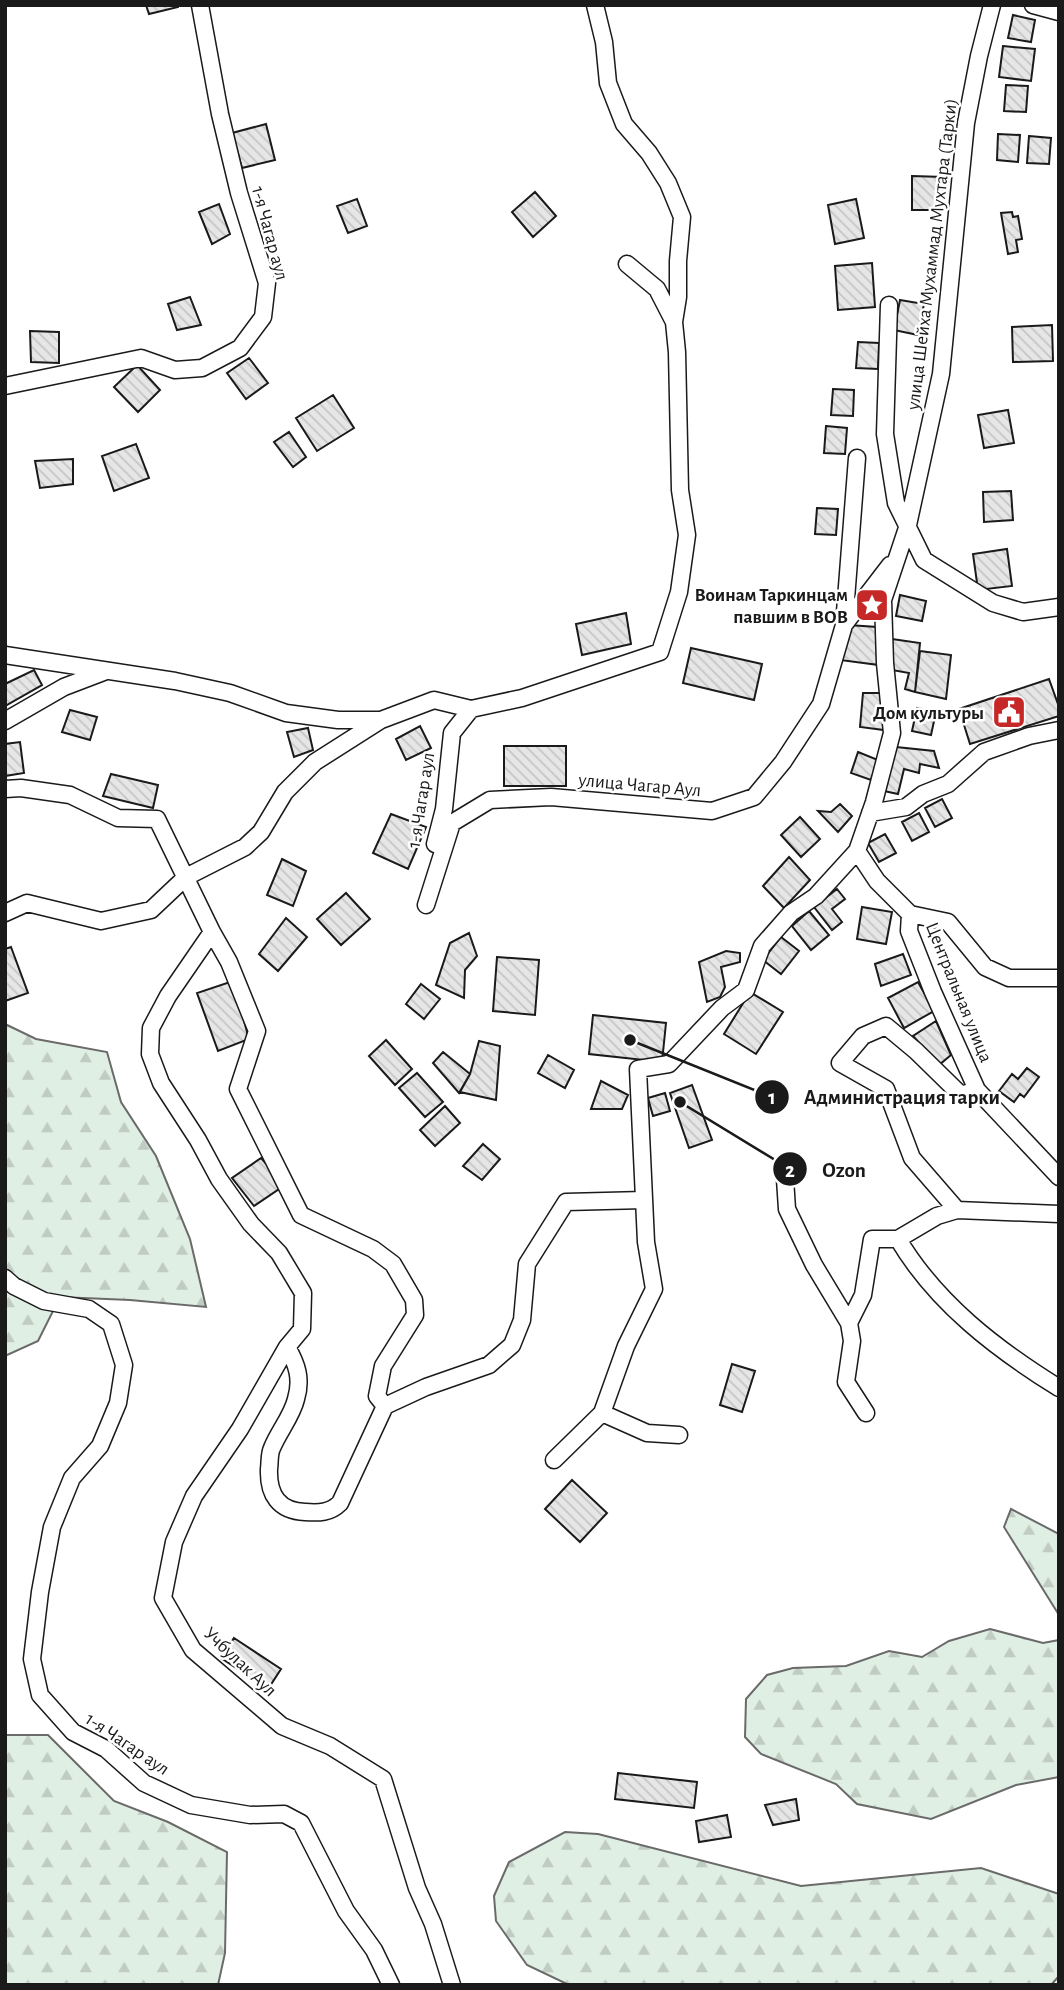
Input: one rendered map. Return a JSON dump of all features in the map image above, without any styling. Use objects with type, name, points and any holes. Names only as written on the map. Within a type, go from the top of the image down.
[{"type":"street","name":"1-я Чагар аул","points":[[5,386],[141,358],[175,370],[202,368],[240,348],[263,317],[267,283],[239,193],[220,114],[200,5]]},
{"type":"street","points":[[5,913],[27,903],[101,921],[151,909],[186,877],[245,847],[261,832],[285,792],[315,762],[381,720],[434,700],[471,709],[522,698],[660,652],[679,592],[687,536],[680,490],[681,423],[674,322],[682,217],[668,183],[649,153],[624,124],[608,83],[604,42],[595,5]]},
{"type":"street","name":"улица Шейха Мухаммад Мухтара (Тарки)","points":[[644,1200],[638,1069],[668,1064],[722,1009],[746,990],[762,946],[790,913],[816,896],[856,851],[870,813],[892,733],[885,663],[884,600],[908,525],[941,374],[966,122],[992,5]]},
{"type":"street","points":[[1033,5],[1059,12]]},
{"type":"street","points":[[627,264],[657,289],[674,322]]},
{"type":"street","points":[[889,305],[885,434],[896,503],[924,560],[993,603],[1023,612],[1059,607]]},
{"type":"street","points":[[845,625],[857,458]]},
{"type":"street","name":"улица Чагар Аул","points":[[426,905],[452,823],[490,800],[551,797],[712,811],[754,797],[783,762],[821,704],[845,625],[899,554]]},
{"type":"street","points":[[5,655],[230,692],[286,713],[338,720],[381,720]]},
{"type":"street","points":[[5,721],[64,687],[109,670]]},
{"type":"street","name":"1-я Чагар аул","points":[[426,905],[432,853],[444,809],[452,733],[471,709]]},
{"type":"street","points":[[870,813],[906,807],[923,794],[948,784],[984,752],[1029,736],[1059,730]]},
{"type":"street","points":[[5,789],[21,788],[70,795],[118,818],[157,819],[229,962],[257,1031],[238,1089],[301,1215],[373,1249],[393,1264],[414,1300],[415,1315],[383,1366],[377,1396],[385,1406]]},
{"type":"street","name":"Центральная улица","points":[[856,851],[877,881],[909,914],[909,931],[977,1090],[1059,1177]]},
{"type":"street","points":[[909,914],[948,922],[985,967],[1009,978],[1059,978]]},
{"type":"street","name":"Учбулак Аул","points":[[212,932],[168,996],[151,1028],[149,1054],[161,1083],[198,1140],[219,1179],[251,1224],[279,1253],[303,1293],[302,1329],[287,1347],[240,1429],[194,1496],[174,1542],[163,1598],[193,1650],[282,1726],[330,1746],[383,1779],[417,1888],[433,1924],[452,1985]]},
{"type":"street","points":[[957,1210],[912,1158],[886,1089],[840,1063],[863,1036],[886,1026],[961,1095],[977,1090]]},
{"type":"street","points":[[784,1164],[787,1209],[814,1265],[849,1323],[852,1341],[846,1382],[866,1413]]},
{"type":"street","points":[[287,1347],[299,1371],[297,1392],[296,1401],[271,1451],[269,1474],[272,1494],[285,1508],[294,1511],[326,1512],[341,1503],[385,1406],[426,1387],[489,1365],[512,1345],[522,1320],[527,1264],[566,1202],[644,1200],[646,1242],[654,1289],[626,1346],[602,1413],[554,1460]]},
{"type":"street","points":[[849,1323],[863,1295],[872,1239],[898,1239],[937,1216],[957,1210],[1059,1214]]},
{"type":"street","points":[[898,1239],[913,1265],[972,1327],[1059,1388]]},
{"type":"street","name":"1-я Чагар аул","points":[[5,1278],[14,1286],[44,1301],[89,1309],[111,1324],[124,1364],[118,1403],[100,1446],[72,1478],[51,1527],[32,1658],[40,1695],[73,1732],[106,1749],[145,1783],[191,1805],[250,1815],[284,1814],[295,1819],[306,1829],[346,1911],[374,1950],[391,1985]]},
{"type":"street","points":[[602,1413],[647,1433],[679,1435]]},
{"type":"green space","points":[[5,1024],[36,1039],[107,1052],[121,1102],[156,1156],[190,1239],[206,1307],[60,1297],[38,1341],[5,1356]]},
{"type":"green space","points":[[1011,1509],[1059,1534],[1059,1615],[1004,1527]]},
{"type":"green space","points":[[990,1629],[1043,1643],[1059,1640],[1059,1777],[1016,1785],[931,1819],[857,1804],[836,1784],[761,1754],[745,1737],[746,1699],[767,1675],[793,1668],[846,1666],[889,1651],[922,1657],[949,1641]]},
{"type":"green space","points":[[5,1735],[48,1735],[114,1801],[168,1822],[227,1852],[225,1953],[218,1985],[5,1985]]},
{"type":"green space","points":[[565,1832],[598,1834],[801,1886],[981,1868],[1059,1894],[1059,1976],[1051,1985],[569,1985],[527,1965],[496,1921],[494,1896],[509,1862]]},
{"type":"building","points":[[146,5],[178,5],[178,7],[149,14]]},
{"type":"building","points":[[1013,15],[1035,20],[1031,42],[1008,38]]},
{"type":"building","points":[[1003,46],[1035,49],[1031,81],[999,77]]},
{"type":"building","points":[[1006,85],[1028,86],[1026,112],[1004,111]]},
{"type":"building","points":[[266,124],[275,160],[242,168],[232,133]]},
{"type":"building","points":[[998,134],[1020,135],[1018,162],[997,160]]},
{"type":"building","points":[[1029,136],[1051,138],[1049,164],[1027,163]]},
{"type":"building","points":[[912,176],[944,177],[943,210],[912,210]]},
{"type":"building","points":[[535,192],[556,216],[533,237],[512,212]]},
{"type":"building","points":[[357,199],[367,226],[348,233],[337,206]]},
{"type":"building","points":[[856,199],[864,238],[835,244],[828,205]]},
{"type":"building","points":[[219,204],[230,234],[212,244],[199,212]]},
{"type":"building","points":[[1012,212],[1013,217],[1018,216],[1022,239],[1016,240],[1018,252],[1008,254],[1001,213]]},
{"type":"building","points":[[872,263],[875,307],[838,310],[835,266]]},
{"type":"building","points":[[190,297],[201,325],[177,330],[168,304]]},
{"type":"building","points":[[900,300],[924,304],[918,335],[894,330]]},
{"type":"building","points":[[1052,325],[1053,361],[1013,362],[1012,327]]},
{"type":"building","points":[[30,331],[59,332],[59,363],[31,362]]},
{"type":"building","points":[[858,342],[879,343],[878,369],[856,368]]},
{"type":"building","points":[[249,358],[268,383],[246,399],[227,373]]},
{"type":"building","points":[[137,365],[160,390],[138,412],[114,387]]},
{"type":"building","points":[[833,389],[854,390],[853,416],[831,415]]},
{"type":"building","points":[[333,395],[354,428],[317,451],[296,418]]},
{"type":"building","points":[[1008,410],[1014,443],[984,448],[978,415]]},
{"type":"building","points":[[826,426],[847,428],[845,454],[824,453]]},
{"type":"building","points":[[289,432],[306,457],[293,467],[274,442]]},
{"type":"building","points":[[136,444],[149,478],[114,491],[102,456]]},
{"type":"building","points":[[73,459],[73,484],[40,488],[35,461]]},
{"type":"building","points":[[1011,491],[1013,520],[984,522],[983,492]]},
{"type":"building","points":[[817,508],[838,509],[836,535],[815,534]]},
{"type":"building","points":[[1007,549],[1012,586],[978,590],[973,554]]},
{"type":"building","points":[[900,595],[926,601],[922,621],[896,616]]},
{"type":"building","points":[[626,613],[631,644],[582,655],[576,624]]},
{"type":"building","points":[[848,625],[877,627],[879,665],[840,660]]},
{"type":"building","points":[[892,639],[920,643],[915,692],[905,689],[909,673],[892,670]]},
{"type":"building","points":[[691,648],[762,664],[754,700],[683,683]]},
{"type":"building","points":[[920,651],[951,655],[946,699],[915,692]]},
{"type":"building","points":[[34,670],[42,685],[5,706],[5,684]]},
{"type":"building","name":"Дом культуры","points":[[1049,679],[1059,707],[1059,716],[970,744],[959,709]]},
{"type":"building","points":[[863,693],[883,693],[884,730],[860,727]]},
{"type":"building","points":[[917,708],[936,712],[931,735],[912,731]]},
{"type":"building","points":[[70,710],[97,717],[90,740],[62,732]]},
{"type":"building","points":[[420,726],[431,748],[406,760],[396,739]]},
{"type":"building","points":[[308,728],[313,750],[294,757],[287,732]]},
{"type":"building","points":[[20,742],[24,773],[5,776],[5,744]]},
{"type":"building","points":[[504,746],[566,746],[566,786],[504,786]]},
{"type":"building","points":[[896,747],[934,751],[939,768],[920,764],[919,773],[904,769],[898,794],[884,791]]},
{"type":"building","points":[[858,752],[878,760],[871,780],[851,773]]},
{"type":"building","points":[[111,774],[158,785],[153,808],[103,796]]},
{"type":"building","points":[[942,799],[952,818],[935,827],[925,808]]},
{"type":"building","points":[[840,804],[852,816],[838,832],[818,811],[831,812]]},
{"type":"building","points":[[919,813],[929,832],[912,841],[902,822]]},
{"type":"building","points":[[391,814],[426,827],[408,869],[373,853]]},
{"type":"building","points":[[800,817],[820,839],[801,857],[781,835]]},
{"type":"building","points":[[885,834],[896,853],[879,862],[868,843]]},
{"type":"building","points":[[789,857],[810,880],[784,908],[763,886]]},
{"type":"building","points":[[282,859],[306,871],[293,906],[267,895]]},
{"type":"building","points":[[837,889],[845,899],[832,909],[842,922],[832,930],[814,907]]},
{"type":"building","points":[[346,893],[370,919],[341,945],[317,919]]},
{"type":"building","points":[[862,907],[892,912],[886,944],[857,939]]},
{"type":"building","points":[[809,911],[829,935],[811,950],[792,926]]},
{"type":"building","points":[[286,918],[307,937],[278,971],[259,954]]},
{"type":"building","points":[[469,933],[477,956],[465,970],[464,998],[436,985],[450,943]]},
{"type":"building","points":[[781,937],[799,951],[781,974],[763,960]]},
{"type":"building","points":[[11,947],[28,993],[5,1001],[5,949]]},
{"type":"building","points":[[726,951],[740,953],[740,962],[721,967],[725,987],[720,997],[707,1002],[699,962]]},
{"type":"building","points":[[903,954],[911,975],[881,986],[875,964]]},
{"type":"building","points":[[497,957],[539,960],[535,1015],[493,1011]]},
{"type":"building","points":[[233,981],[249,1039],[218,1051],[197,993]]},
{"type":"building","points":[[918,982],[934,1011],[904,1028],[888,998]]},
{"type":"building","points":[[421,984],[440,999],[424,1019],[406,1004]]},
{"type":"building","points":[[750,992],[783,1012],[756,1054],[724,1034]]},
{"type":"building","points":[[593,1015],[666,1023],[662,1062],[589,1054]]},
{"type":"building","points":[[936,1021],[951,1055],[939,1065],[913,1036]]},
{"type":"building","points":[[386,1040],[412,1069],[395,1085],[369,1056]]},
{"type":"building","points":[[479,1041],[500,1046],[496,1100],[460,1092],[470,1074]]},
{"type":"building","points":[[443,1052],[470,1074],[459,1093],[433,1063]]},
{"type":"building","points":[[548,1055],[574,1070],[565,1088],[538,1073]]},
{"type":"building","points":[[1027,1068],[1039,1077],[1024,1097],[1020,1094],[1014,1102],[999,1091],[1012,1074],[1018,1079]]},
{"type":"building","points":[[417,1073],[443,1102],[425,1117],[399,1088]]},
{"type":"building","points":[[601,1081],[628,1095],[622,1109],[591,1109]]},
{"type":"building","points":[[692,1085],[712,1140],[689,1148],[670,1093]]},
{"type":"building","points":[[665,1093],[670,1111],[653,1116],[648,1098]]},
{"type":"building","points":[[445,1106],[460,1123],[435,1146],[420,1130]]},
{"type":"building","points":[[483,1144],[500,1159],[482,1180],[463,1166]]},
{"type":"building","points":[[261,1158],[285,1185],[254,1206],[232,1178]]},
{"type":"building","points":[[732,1364],[755,1371],[742,1412],[720,1405]]},
{"type":"building","points":[[572,1480],[607,1513],[580,1542],[545,1509]]},
{"type":"building","points":[[234,1638],[281,1669],[268,1689],[221,1658]]},
{"type":"building","points":[[618,1773],[697,1782],[694,1808],[615,1799]]},
{"type":"building","points":[[796,1799],[799,1820],[773,1825],[765,1805]]},
{"type":"building","points":[[727,1815],[731,1837],[699,1842],[696,1821]]},
{"type":"place","name":"Воинам Таркинцам павшим в ВОВ","points":[[872,605]]},
{"type":"place","name":"Дом культуры","points":[[1009,712]]},
{"type":"place","name":"Администрация тарки","points":[[630,1040]]},
{"type":"place","name":"Ozon","points":[[680,1102]]}]
